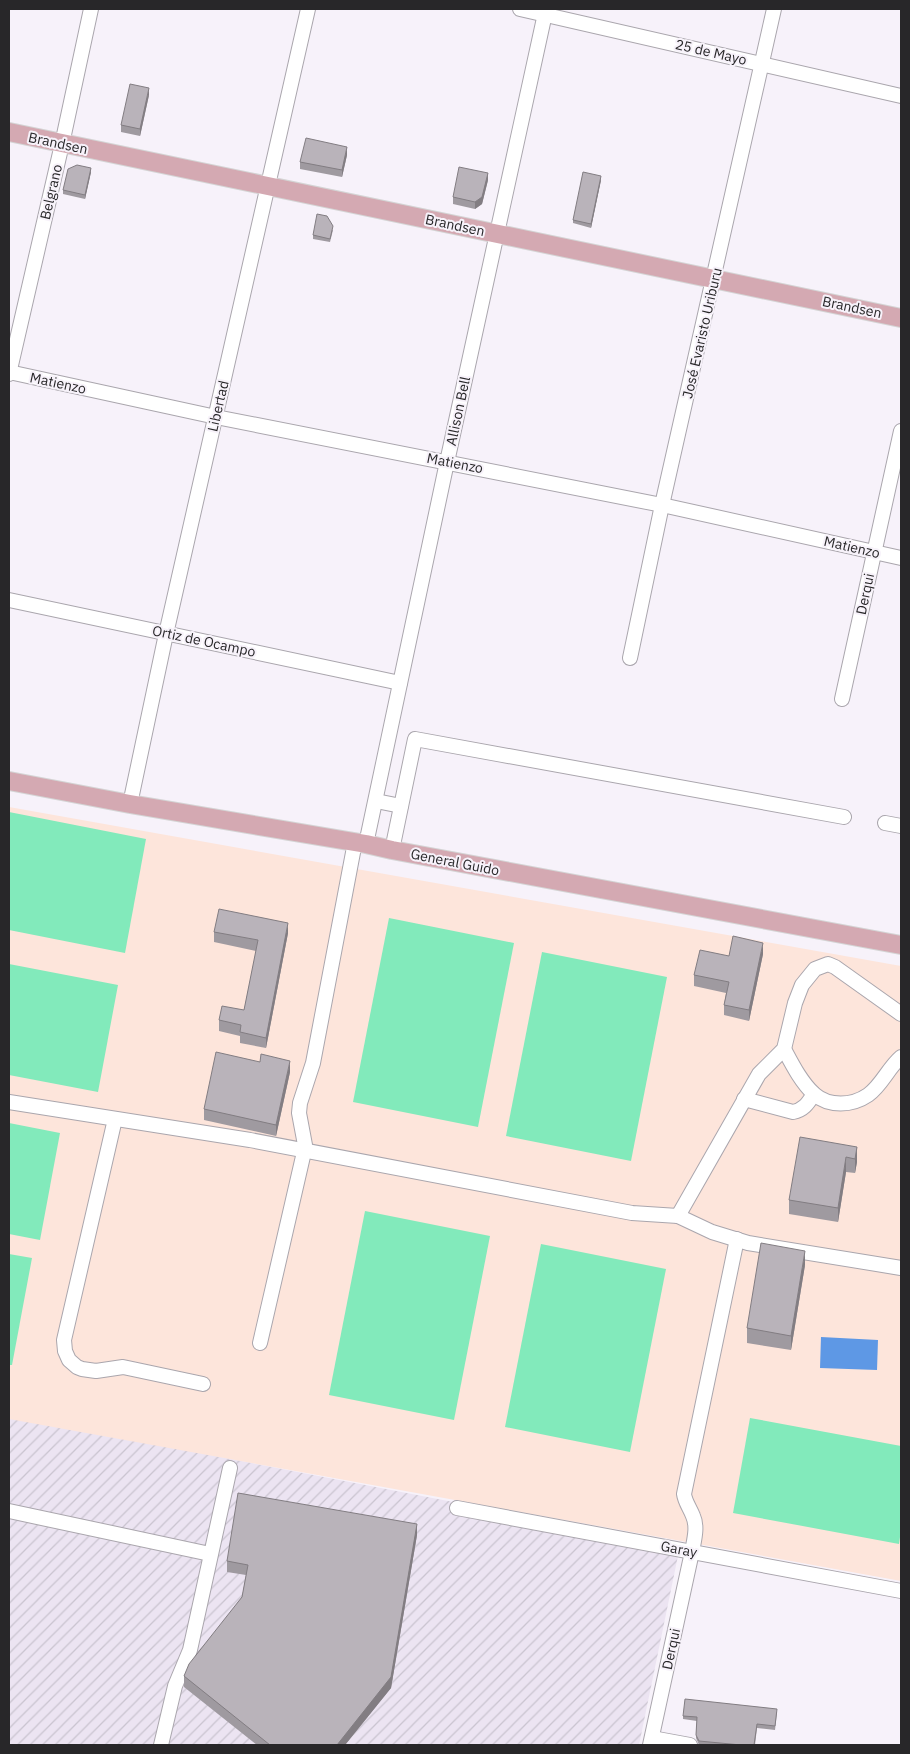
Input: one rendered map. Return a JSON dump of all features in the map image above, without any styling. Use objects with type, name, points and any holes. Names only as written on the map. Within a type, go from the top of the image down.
[{"type":"main road","name":"Brandsen","points":[[9,132],[901,318]]},
{"type":"main road","name":"General Guido","points":[[9,781],[130,804],[360,843],[901,945]]},
{"type":"street","name":"Belgrano","points":[[9,373],[91,9]]},
{"type":"street","name":"Libertad","points":[[130,804],[166,634],[308,9]]},
{"type":"street","name":"25 de Mayo","points":[[520,9],[545,12],[901,96]]},
{"type":"street","name":"José Evaristo Uriburu","points":[[630,658],[662,505],[774,9]]},
{"type":"street","name":"Allison Bell","points":[[260,1344],[304,1152],[305,1145],[299,1113],[300,1103],[313,1063],[360,843],[376,801],[447,462],[545,12]]},
{"type":"street","name":"Matienzo","points":[[9,373],[216,417],[662,505],[901,558]]},
{"type":"street","name":"Derqui","points":[[842,699],[901,431]]},
{"type":"street","name":"Ortiz de Ocampo","points":[[9,600],[400,683]]},
{"type":"street","points":[[392,850],[415,739],[844,817]]},
{"type":"street","points":[[376,801],[401,806]]},
{"type":"street","points":[[886,823],[901,826]]},
{"type":"street","points":[[678,1216],[759,1074],[784,1049],[795,1003],[802,985],[815,969],[828,964],[835,967],[901,1014]]},
{"type":"street","points":[[784,1049],[801,1078],[814,1094],[831,1102],[842,1104],[868,1095],[901,1057]]},
{"type":"street","points":[[744,1099],[793,1112],[800,1111],[806,1107],[814,1094]]},
{"type":"street","points":[[9,1102],[250,1140],[304,1152],[632,1213],[678,1216],[712,1232],[737,1239],[901,1268]]},
{"type":"street","points":[[116,1120],[64,1340],[65,1352],[73,1364],[89,1371],[123,1368],[203,1384]]},
{"type":"street","name":"Derqui","points":[[651,1742],[692,1552],[695,1524],[684,1494],[737,1239]]},
{"type":"street","points":[[161,1745],[175,1686],[190,1650],[230,1468]]},
{"type":"street","name":"Garay","points":[[457,1508],[901,1591]]},
{"type":"street","points":[[9,1511],[210,1554]]},
{"type":"street","points":[[651,1742],[690,1745]]},
{"type":"shaded area","points":[[9,807],[901,966],[901,1581],[9,1419]]},
{"type":"shaded area","points":[[9,1416],[680,1546],[639,1745],[9,1745]]},
{"type":"green space","points":[[9,812],[146,839],[125,953],[9,930]]},
{"type":"green space","points":[[389,918],[514,943],[478,1127],[353,1102]]},
{"type":"green space","points":[[542,952],[667,977],[631,1161],[506,1136]]},
{"type":"green space","points":[[9,964],[118,985],[98,1092],[9,1075]]},
{"type":"green space","points":[[9,1123],[60,1133],[40,1240],[9,1234]]},
{"type":"green space","points":[[365,1211],[490,1236],[454,1420],[329,1395]]},
{"type":"green space","points":[[541,1244],[666,1269],[630,1452],[505,1427]]},
{"type":"green space","points":[[9,1254],[32,1258],[12,1365],[9,1365]]},
{"type":"green space","points":[[750,1418],[901,1446],[901,1530],[899,1544],[733,1513]]},
{"type":"water","points":[[821,1337],[878,1340],[877,1370],[820,1368]]},
{"type":"building","points":[[130,84],[149,88],[140,129],[121,125]]},
{"type":"building","points":[[306,138],[347,147],[342,170],[300,162]]},
{"type":"building","points":[[77,165],[91,168],[85,195],[63,190],[68,169]]},
{"type":"building","points":[[459,167],[488,173],[482,197],[475,202],[453,197]]},
{"type":"building","points":[[583,172],[601,176],[591,224],[573,220]]},
{"type":"building","points":[[317,214],[327,216],[333,226],[330,239],[313,235]]},
{"type":"building","points":[[219,909],[288,923],[266,1038],[240,1032],[241,1025],[219,1020],[222,1006],[244,1010],[258,940],[214,932]]},
{"type":"building","points":[[733,936],[763,943],[749,1010],[724,1005],[729,982],[694,975],[700,950],[729,956]]},
{"type":"building","points":[[216,1052],[260,1062],[261,1054],[290,1061],[276,1125],[204,1109]]},
{"type":"building","points":[[800,1137],[857,1147],[855,1159],[846,1157],[838,1208],[789,1200]]},
{"type":"building","points":[[761,1243],[805,1251],[791,1336],[747,1328]]},
{"type":"building","points":[[238,1493],[417,1524],[391,1677],[337,1745],[270,1745],[184,1676],[189,1664],[242,1597],[248,1565],[227,1561]]},
{"type":"building","points":[[685,1699],[777,1709],[775,1726],[757,1724],[754,1745],[699,1741],[696,1735],[697,1717],[683,1716]]}]
